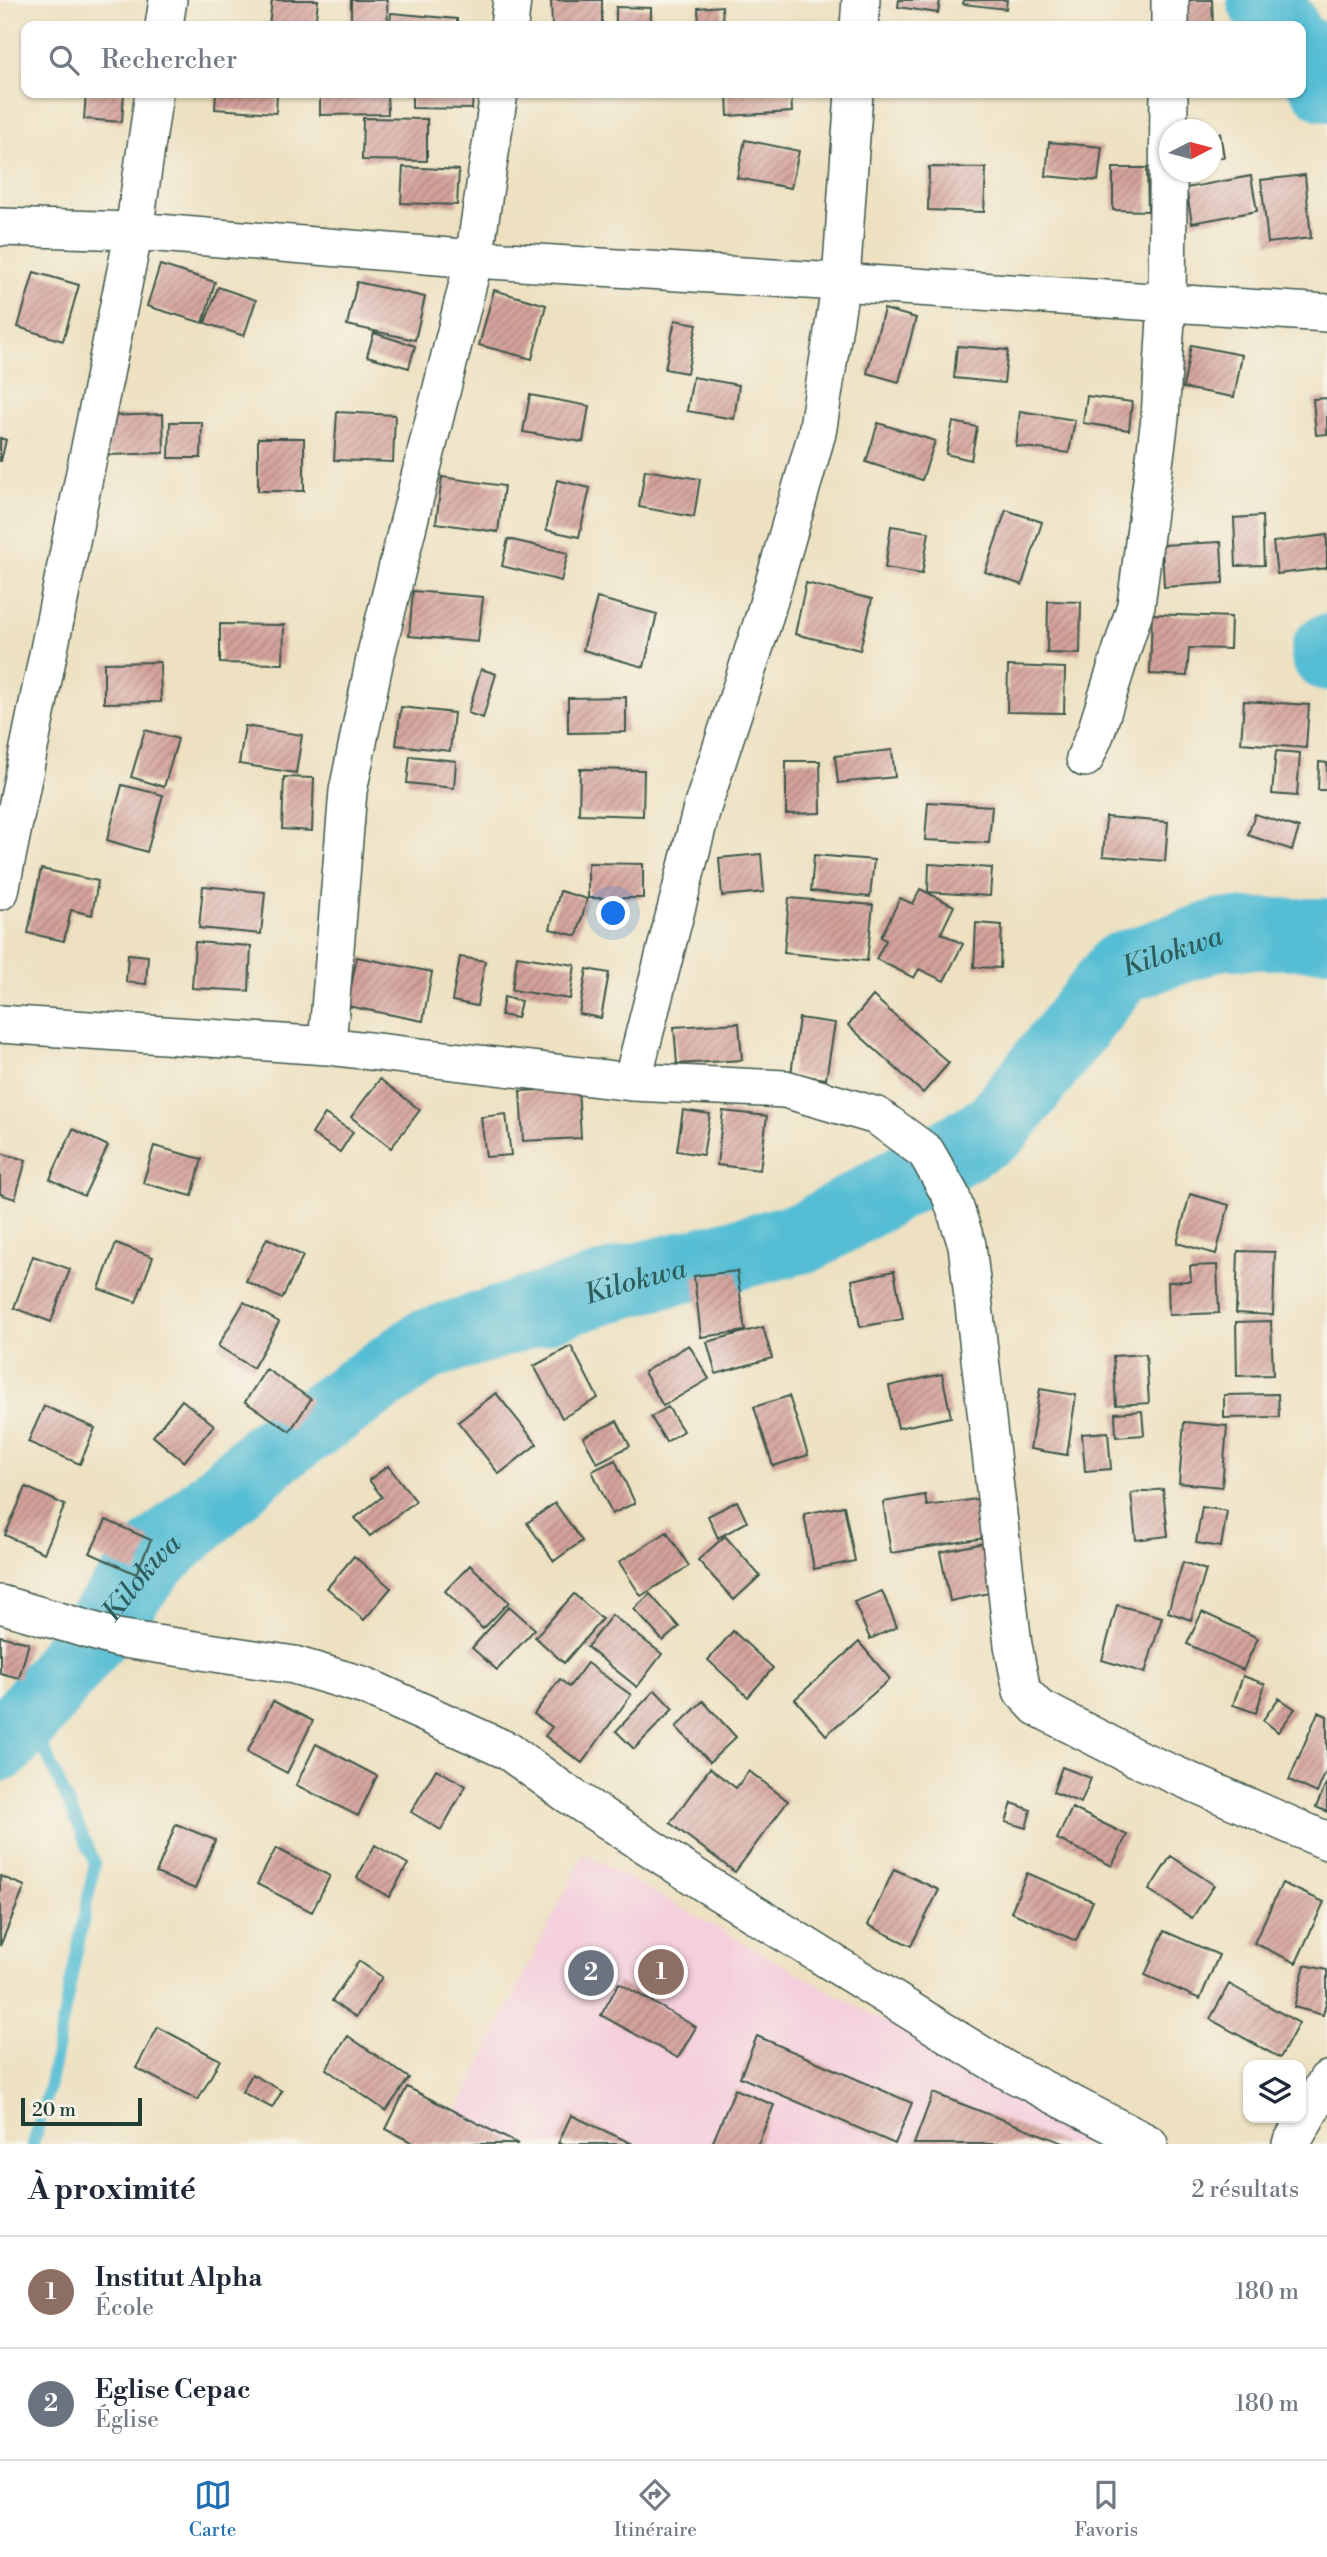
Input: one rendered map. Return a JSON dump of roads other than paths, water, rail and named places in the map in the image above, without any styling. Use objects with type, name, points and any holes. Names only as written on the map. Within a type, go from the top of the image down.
[{"type":"street","points":[[165,21],[168,0]]},
{"type":"street","points":[[510,21],[512,0]]},
{"type":"street","points":[[859,21],[861,0]]},
{"type":"street","points":[[1170,0],[1170,21]]},
{"type":"street","points":[[0,891],[134,231],[153,98]]},
{"type":"street","points":[[327,1046],[348,791],[376,654],[474,259],[498,98]]},
{"type":"street","points":[[632,1082],[702,808],[763,621],[817,433],[841,281],[854,98]]},
{"type":"street","points":[[1085,758],[1096,732],[1136,605],[1160,418],[1167,302],[1169,98]]},
{"type":"street","points":[[0,227],[134,231],[474,259],[1327,313]]},
{"type":"street","points":[[0,1024],[327,1046],[632,1082],[785,1090],[877,1116],[926,1152],[951,1196],[967,1245],[1013,1645],[1022,1691],[1037,1707],[1099,1740],[1327,1841]]},
{"type":"street","points":[[0,1604],[96,1632],[306,1668],[365,1686],[508,1751],[566,1793],[706,1884],[995,2062],[1149,2144]]},
{"type":"street","points":[[1291,2144],[1327,2080]]},
{"type":"waterway","name":"Kilokwa","points":[[1263,0],[1279,21]]},
{"type":"waterway","name":"Kilokwa","points":[[1306,57],[1327,86]]},
{"type":"waterway","name":"Kilokwa","points":[[1327,650],[1327,655]]},
{"type":"waterway","name":"Kilokwa","points":[[0,1746],[29,1715],[153,1559],[269,1454],[426,1345],[625,1282],[808,1236],[996,1127],[1121,968],[1221,934],[1327,934]]},
{"type":"waterway","points":[[29,1715],[95,1863],[49,2088],[33,2144]]},
{"type":"place","name":"Institut Alpha","points":[[661,1972]]},
{"type":"place","name":"Eglise Cepac","points":[[591,1973]]}]
